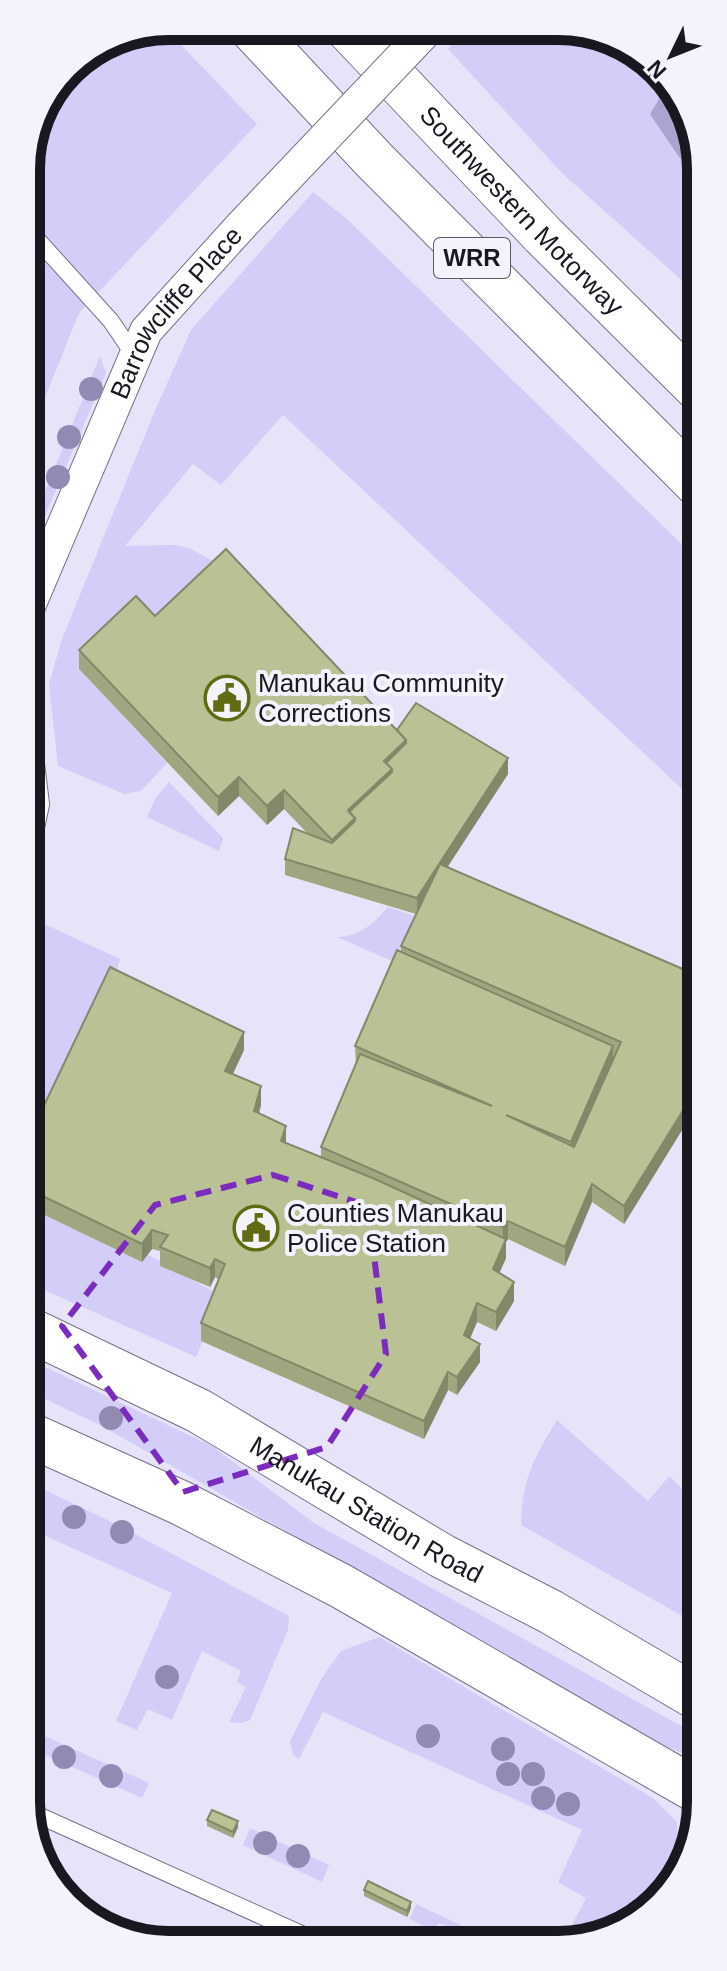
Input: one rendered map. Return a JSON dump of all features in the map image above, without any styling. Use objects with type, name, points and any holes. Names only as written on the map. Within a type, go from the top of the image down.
[{"type":"main road","name":"WRR","points":[[262,40],[375,161],[687,474]]},
{"type":"main road","name":"Southwestern Motorway","points":[[358,40],[543,235],[687,378]]},
{"type":"main road","name":"Manukau Station Road","points":[[40,1335],[199,1411],[442,1556],[551,1612],[687,1692]]},
{"type":"main road","points":[[40,1439],[181,1503],[341,1586],[687,1785]]},
{"type":"street","name":"Barrowcliffe Place","points":[[40,578],[146,331],[418,40]]},
{"type":"lane","points":[[40,242],[111,321],[134,355]]},
{"type":"lane","points":[[41,1816],[295,1931]]},
{"type":"highlighted area","points":[[273,1175],[368,1206],[386,1354],[327,1447],[183,1492],[62,1326],[155,1205]]},
{"type":"shaded area","points":[[176,40],[257,124],[79,313],[40,410],[40,161],[44,136],[53,112],[84,72],[120,50],[144,42]]},
{"type":"shaded area","points":[[457,40],[583,42],[615,53],[631,64],[631,96],[661,96],[651,114],[687,165],[687,285],[562,173],[448,49]]},
{"type":"shaded area","points":[[661,96],[674,112],[685,144],[687,165],[650,114]]},
{"type":"shaded area","points":[[313,192],[346,218],[687,549],[687,794],[283,415],[221,485],[193,464],[125,546],[174,545],[189,548],[226,568],[79,669],[167,763],[141,791],[124,794],[58,766],[49,684],[62,639],[191,330]]},
{"type":"shaded area","points":[[100,356],[106,373],[40,528],[40,504]]},
{"type":"shaded area","points":[[169,782],[223,838],[219,851],[147,817],[156,797]]},
{"type":"shaded area","points":[[388,907],[423,919],[401,965],[337,937],[366,928]]},
{"type":"shaded area","points":[[42,923],[120,959],[115,977],[40,1134]]},
{"type":"shaded area","points":[[40,1203],[147,1254],[221,1296],[196,1357],[40,1288]]},
{"type":"shaded area","points":[[40,1365],[212,1446],[314,1523],[687,1729],[687,1755],[645,1737],[100,1425],[40,1397]]},
{"type":"shaded area","points":[[557,1420],[648,1501],[669,1476],[687,1493],[687,1619],[521,1525],[527,1482]]},
{"type":"shaded area","points":[[40,1488],[122,1527],[289,1616],[288,1630],[250,1720],[229,1722],[246,1687],[237,1682],[241,1671],[202,1651],[172,1720],[148,1709],[137,1730],[116,1721],[172,1593],[40,1533]]},
{"type":"shaded area","points":[[379,1637],[653,1798],[677,1822],[677,1851],[655,1887],[622,1914],[583,1929],[569,1930],[586,1898],[558,1882],[582,1830],[323,1712],[299,1759],[293,1755],[290,1741],[321,1679],[341,1651]]},
{"type":"shaded area","points":[[40,1734],[149,1783],[142,1798],[40,1753]]},
{"type":"shaded area","points":[[250,1828],[329,1865],[322,1882],[243,1845]]},
{"type":"shaded area","points":[[416,1904],[474,1931],[455,1931],[439,1923],[434,1931],[410,1919]]},
{"type":"building","name":"Manukau Community Corrections","points":[[226,549],[406,740],[384,761],[392,769],[348,810],[355,818],[332,840],[284,790],[267,806],[239,777],[218,797],[79,650],[136,596],[155,616]]},
{"type":"building","points":[[416,703],[508,758],[417,898],[285,859],[293,828],[332,843],[355,821],[349,812],[392,772],[386,763],[406,743],[397,730]]},
{"type":"building","points":[[440,864],[687,971],[687,1104],[624,1206],[592,1184],[565,1247],[508,1221],[503,1227],[321,1147],[360,1054],[492,1106],[355,1046],[397,950],[613,1046],[571,1142],[506,1115],[574,1147],[621,1042],[401,946]]},
{"type":"building","name":"Counties Manukau Police Station","points":[[110,967],[244,1032],[225,1071],[261,1086],[254,1111],[286,1126],[281,1141],[375,1179],[506,1239],[493,1269],[514,1282],[496,1312],[477,1303],[464,1335],[480,1344],[457,1377],[448,1372],[424,1421],[201,1323],[225,1264],[215,1259],[210,1268],[160,1247],[168,1235],[152,1230],[142,1244],[40,1195],[40,1114]]},
{"type":"building","points":[[212,1810],[238,1821],[233,1832],[207,1820]]},
{"type":"building","points":[[368,1881],[411,1902],[407,1911],[364,1890]]},
{"type":"place","name":"Manukau Community Corrections","points":[[227,698]]},
{"type":"place","name":"Counties Manukau Police Station","points":[[256,1228]]}]
